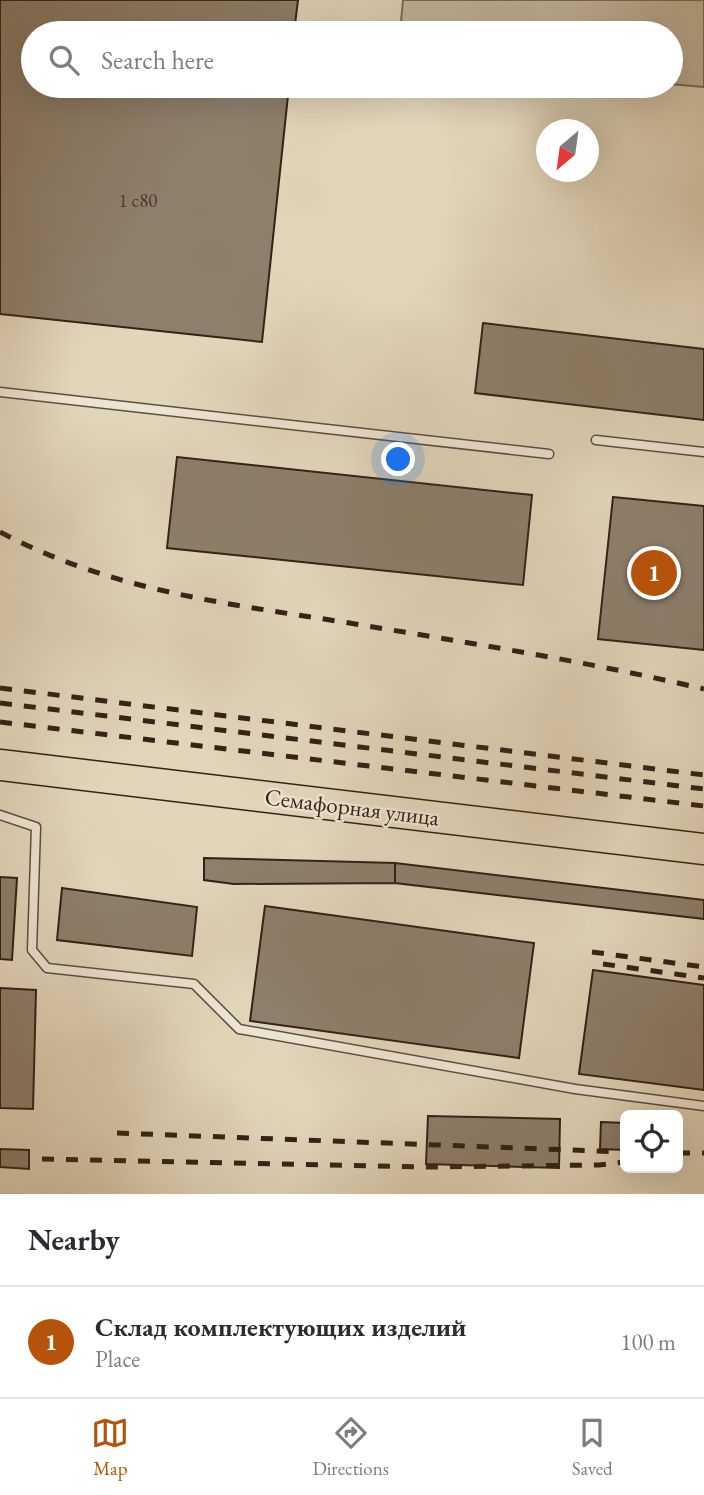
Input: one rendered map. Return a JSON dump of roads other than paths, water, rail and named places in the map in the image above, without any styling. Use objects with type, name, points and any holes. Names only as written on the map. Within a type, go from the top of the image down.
[{"type":"highway","name":"Семафорная улица","points":[[0,765],[704,849]]},
{"type":"lane","points":[[0,392],[549,454]]},
{"type":"lane","points":[[596,440],[704,452]]},
{"type":"lane","points":[[0,815],[36,827],[32,950],[47,968],[194,984],[239,1029],[575,1089],[704,1106]]},
{"type":"railway","points":[[0,532],[83,568],[167,592],[524,652],[704,689]]},
{"type":"railway","points":[[0,688],[704,775]]},
{"type":"railway","points":[[0,703],[704,789]]},
{"type":"railway","points":[[0,722],[704,806]]},
{"type":"railway","points":[[592,952],[704,967]]},
{"type":"railway","points":[[603,964],[704,978]]},
{"type":"railway","points":[[117,1133],[620,1152]]},
{"type":"railway","points":[[683,1153],[704,1153]]},
{"type":"railway","points":[[42,1159],[428,1167],[620,1163]]},
{"type":"place","name":"Склад комплектующих изделий","points":[[654,573]]}]
